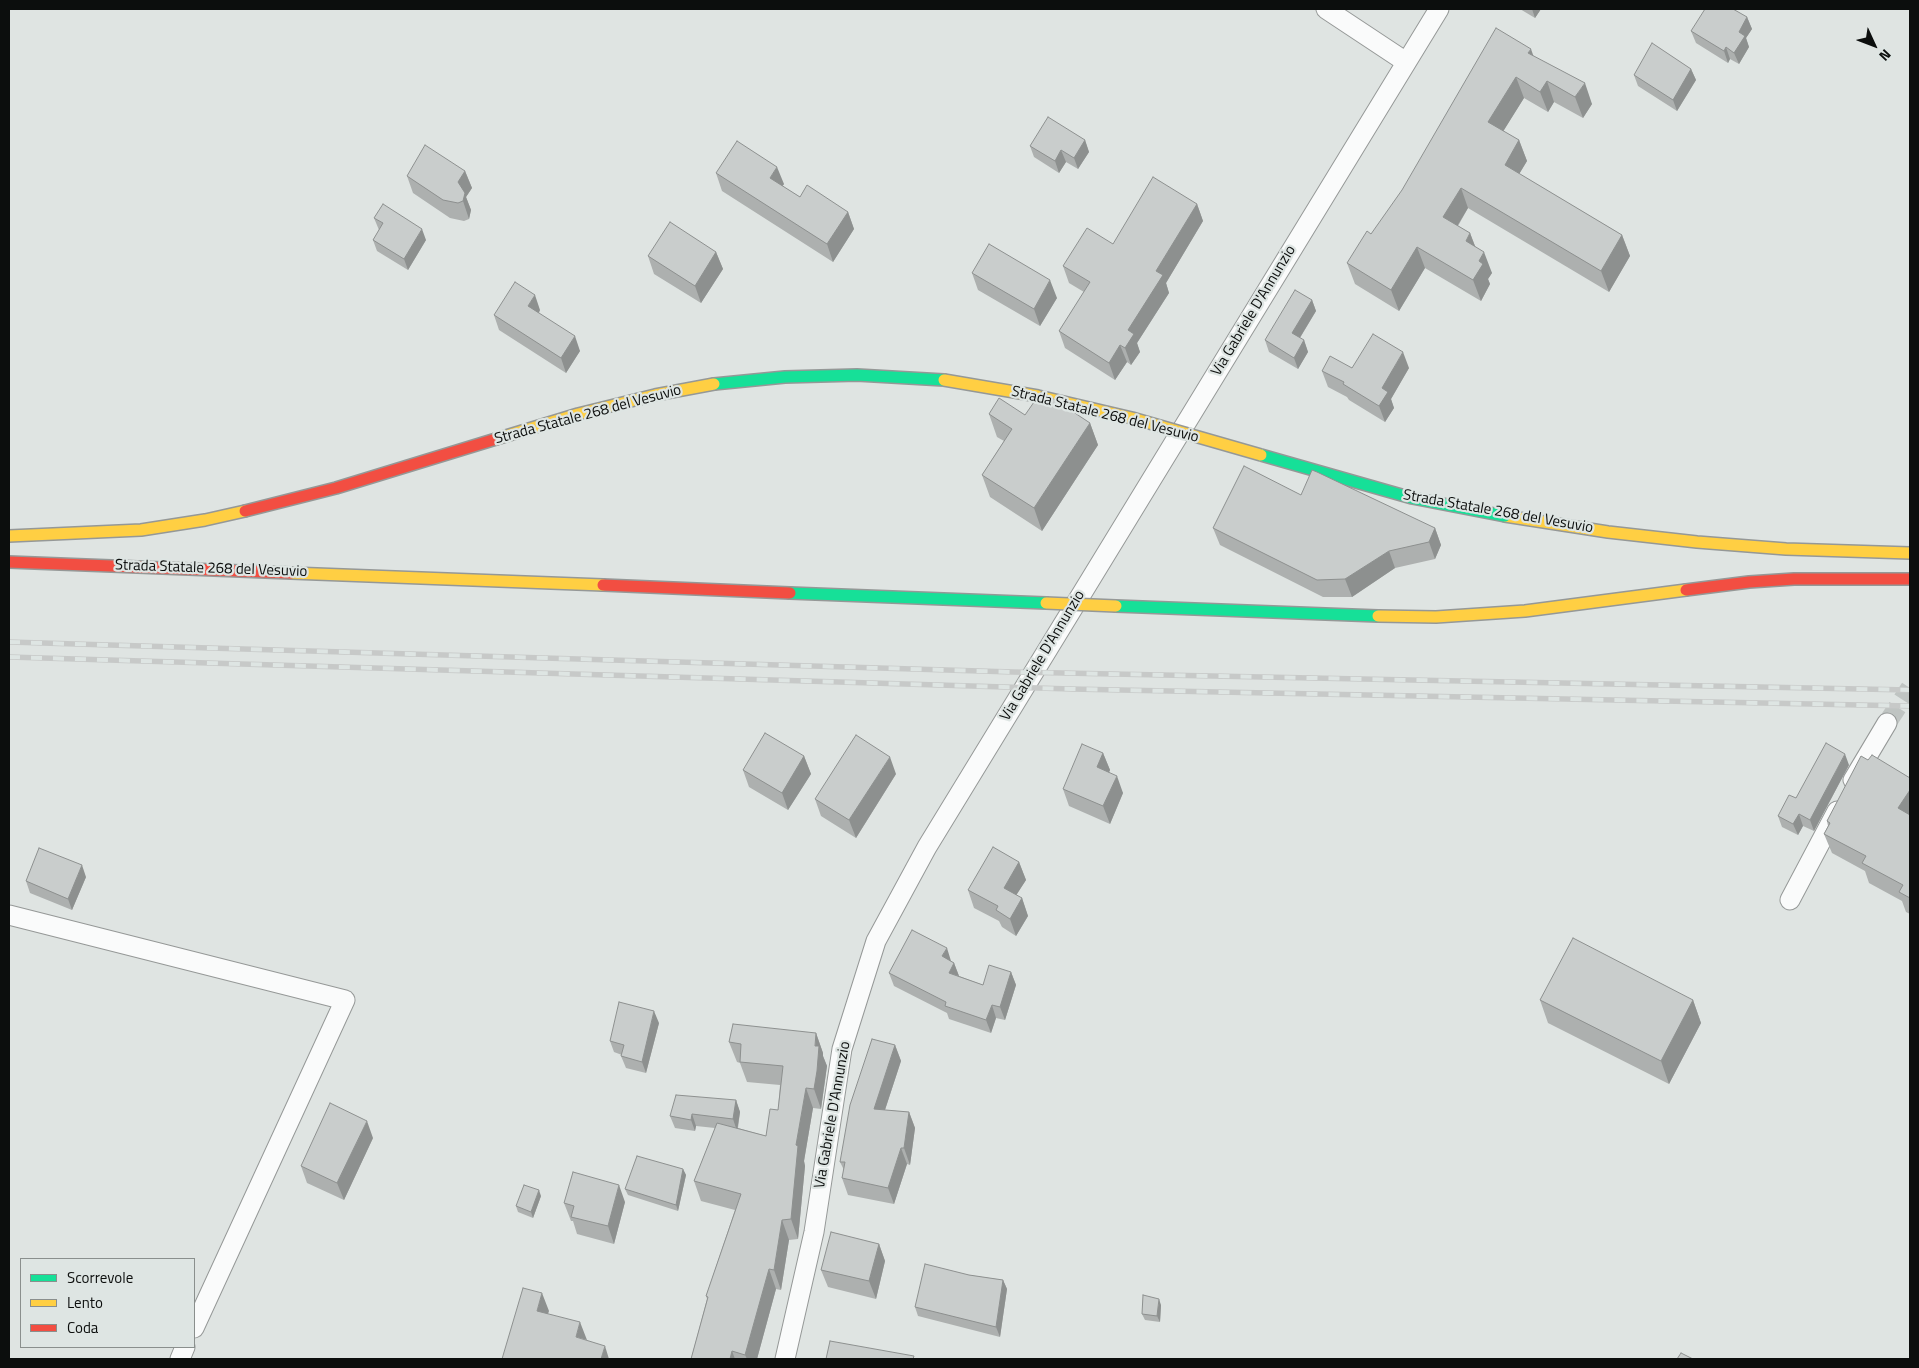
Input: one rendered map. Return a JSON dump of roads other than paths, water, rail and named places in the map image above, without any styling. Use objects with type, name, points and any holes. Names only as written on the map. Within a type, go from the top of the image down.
[{"type":"highway","name":"Strada Statale 268 del Vesuvio","points":[[9,536],[132,530],[206,520],[336,488],[578,414],[655,394],[720,383],[785,377],[858,375],[944,380],[1038,396],[1132,418],[1412,498],[1506,516],[1608,532],[1697,542],[1910,553]]},
{"type":"highway","name":"Strada Statale 268 del Vesuvio","points":[[9,562],[1364,616],[1436,617],[1525,611],[1749,582],[1794,579],[1910,579]]},
{"type":"street","points":[[1326,9],[1406,62]]},
{"type":"street","name":"Via Gabriele D'Annunzio","points":[[785,1359],[814,1232],[842,1049],[876,942],[932,838],[1439,9]]},
{"type":"street","points":[[1790,900],[1867,755],[1887,723]]},
{"type":"street","points":[[1867,755],[1884,764]]},
{"type":"street","points":[[9,914],[345,1000],[195,1326]]},
{"type":"tunnel","points":[[1887,723],[1910,688]]},
{"type":"railway","points":[[9,642],[1013,672],[1910,690]]},
{"type":"railway","points":[[9,657],[1071,689],[1910,706]]}]
